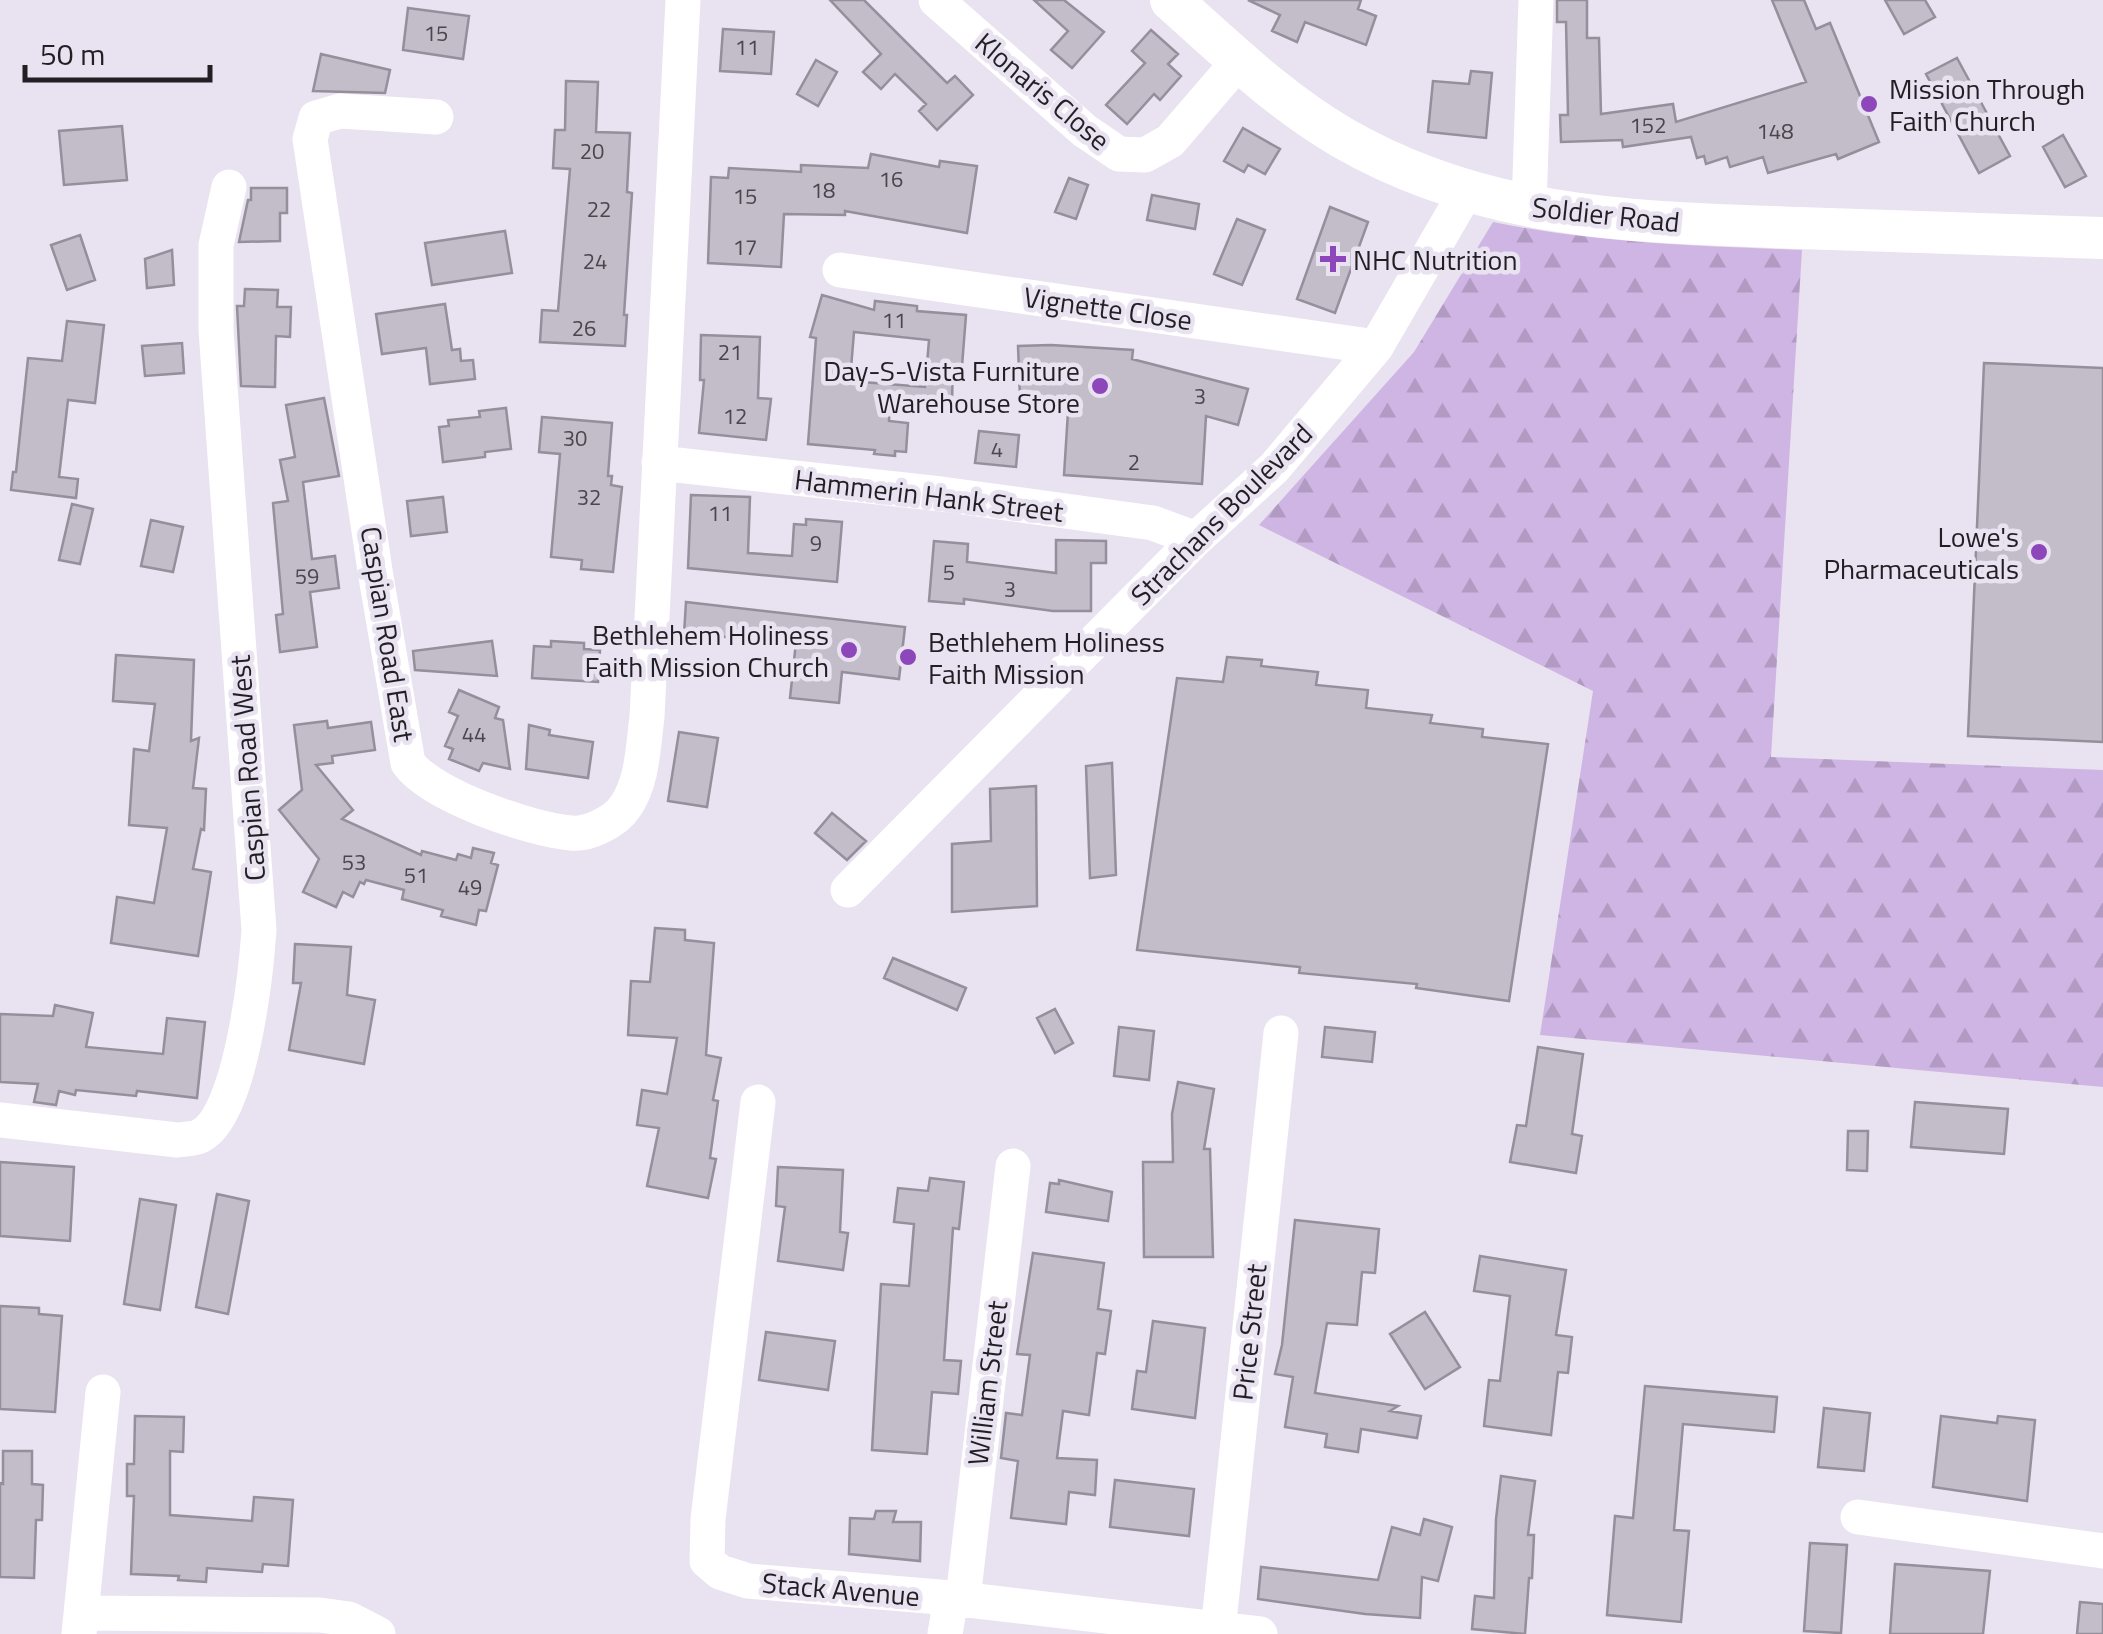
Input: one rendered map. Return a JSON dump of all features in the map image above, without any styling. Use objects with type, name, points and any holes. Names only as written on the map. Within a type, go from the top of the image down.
[{"type":"main road","name":"Soldier Road","points":[[1171,0],[1281,96],[1342,138],[1420,174],[1529,208],[1648,222],[2103,238]]},
{"type":"street","name":"Caspian Road East","points":[[436,118],[340,111],[316,118],[310,139],[408,763],[418,776],[461,801],[574,834],[604,826],[625,808],[640,770],[646,717],[683,0]]},
{"type":"street","name":"Klonaris Close","points":[[936,0],[1085,132],[1119,154],[1145,154],[1170,141],[1239,61]]},
{"type":"street","points":[[1529,208],[1536,0]]},
{"type":"street","name":"Caspian Road West","points":[[0,1120],[177,1140],[201,1136],[220,1116],[236,1078],[256,974],[259,930],[216,330],[216,244],[229,188]]},
{"type":"street","name":"Strachans Boulevard","points":[[848,890],[1196,539],[1274,468],[1376,347],[1468,190]]},
{"type":"street","name":"Vignette Close","points":[[840,270],[1376,347]]},
{"type":"street","name":"Hammerin Hank Street","points":[[659,463],[1153,522],[1196,539]]},
{"type":"street","name":"Price Street","points":[[1209,1631],[1280,1033]]},
{"type":"street","name":"Stack Avenue","points":[[758,1102],[708,1519],[707,1561],[720,1572],[748,1581],[957,1599],[1260,1634]]},
{"type":"street","name":"William Street","points":[[945,1634],[957,1599],[1013,1166]]},
{"type":"street","points":[[103,1392],[81,1624],[320,1616],[349,1619],[378,1634]]},
{"type":"street","points":[[1858,1517],[2103,1551]]},
{"type":"green space","points":[[1493,222],[1608,239],[1802,250],[1771,757],[2103,770],[2103,1087],[1540,1035],[1593,691],[1259,525],[1414,352]]},
{"type":"building","points":[[830,0],[864,0],[947,83],[955,76],[973,95],[937,130],[919,111],[926,104],[895,74],[881,89],[863,72],[881,54]]},
{"type":"building","points":[[1034,0],[1064,0],[1104,32],[1072,68],[1051,50],[1068,31]]},
{"type":"building","points":[[1248,0],[1361,0],[1358,9],[1376,16],[1366,45],[1305,22],[1297,42],[1272,31],[1280,15]]},
{"type":"building","points":[[1557,0],[1587,0],[1587,38],[1599,38],[1601,114],[1673,104],[1676,122],[1806,82],[1772,0],[1804,0],[1816,29],[1830,23],[1879,142],[1838,159],[1836,154],[1768,173],[1763,157],[1730,167],[1727,157],[1706,164],[1704,156],[1697,158],[1691,137],[1623,147],[1622,140],[1561,142],[1560,115],[1568,115],[1566,22],[1557,22]]},
{"type":"building","points":[[1885,0],[1925,0],[1935,17],[1904,34]]},
{"type":"building","points":[[408,8],[469,16],[463,59],[403,50]]},
{"type":"building","points":[[723,29],[774,32],[771,74],[720,71]]},
{"type":"building","points":[[1151,30],[1178,54],[1168,64],[1181,76],[1160,100],[1154,94],[1127,124],[1106,105],[1145,63],[1132,51]]},
{"type":"building","points":[[321,54],[390,70],[385,93],[313,91]]},
{"type":"building","points":[[1957,58],[2010,156],[1979,173],[1926,74]]},
{"type":"building","points":[[816,60],[837,72],[818,106],[797,94]]},
{"type":"building","points":[[1471,71],[1492,73],[1486,138],[1428,132],[1433,81],[1469,84]]},
{"type":"building","points":[[566,81],[598,82],[596,132],[630,133],[627,192],[632,193],[625,346],[540,342],[542,310],[558,311],[570,169],[553,168],[555,130],[565,130]]},
{"type":"building","points":[[122,126],[127,180],[64,185],[59,131]]},
{"type":"building","points":[[1243,128],[1280,149],[1265,174],[1248,165],[1244,172],[1224,161]]},
{"type":"building","points":[[2063,135],[2086,176],[2065,187],[2043,147]]},
{"type":"building","points":[[871,154],[939,167],[940,161],[977,166],[967,233],[845,211],[845,215],[784,214],[781,267],[708,263],[711,177],[728,178],[729,168],[801,172],[801,165],[868,168]]},
{"type":"building","points":[[1069,178],[1088,185],[1076,219],[1055,212]]},
{"type":"building","points":[[251,188],[287,188],[287,213],[280,213],[280,241],[239,242]]},
{"type":"building","points":[[1152,195],[1199,204],[1195,229],[1147,220]]},
{"type":"building","points":[[1330,207],[1368,222],[1335,313],[1297,299]]},
{"type":"building","points":[[1237,219],[1265,230],[1242,285],[1214,274]]},
{"type":"building","points":[[505,231],[512,273],[432,285],[425,243]]},
{"type":"building","points":[[80,235],[95,280],[67,290],[51,245]]},
{"type":"building","points":[[172,250],[174,285],[147,288],[145,259]]},
{"type":"building","points":[[245,289],[278,290],[277,307],[291,307],[290,337],[276,336],[275,387],[241,386],[237,306],[244,306]]},
{"type":"building","points":[[822,295],[874,310],[875,301],[917,306],[917,311],[966,315],[962,366],[953,365],[952,401],[890,403],[889,421],[908,423],[906,452],[895,451],[895,456],[874,454],[875,450],[808,444],[816,338],[810,337]],"holes":[[[854,332],[929,340],[925,387],[850,381]]]},
{"type":"building","points":[[445,304],[452,350],[460,349],[461,361],[473,360],[475,379],[430,384],[426,348],[382,354],[376,314]]},
{"type":"building","points":[[67,321],[104,325],[95,403],[68,400],[59,477],[78,479],[76,498],[11,490],[28,358],[62,361]]},
{"type":"building","points":[[701,335],[760,337],[758,398],[771,399],[766,440],[699,433],[704,380],[700,380]]},
{"type":"building","points":[[182,343],[184,373],[145,376],[142,346]]},
{"type":"building","points":[[1018,346],[1133,350],[1132,359],[1248,389],[1238,425],[1206,416],[1202,484],[1064,475],[1069,396],[1020,398]]},
{"type":"building","name":"Lowe's Pharmaceuticals","points":[[1984,363],[2103,368],[2103,742],[1968,736]]},
{"type":"building","points":[[324,398],[339,476],[303,482],[312,559],[335,556],[339,588],[310,592],[317,647],[280,652],[276,615],[283,614],[273,503],[288,501],[280,460],[295,457],[286,405]]},
{"type":"building","points":[[506,408],[511,449],[443,462],[439,427],[449,426],[448,420],[480,417],[479,411]]},
{"type":"building","points":[[542,417],[612,423],[608,476],[612,476],[611,485],[622,487],[613,572],[581,569],[582,560],[551,557],[560,454],[539,452]]},
{"type":"building","points":[[979,431],[1019,435],[1016,467],[975,463]]},
{"type":"building","points":[[691,495],[750,497],[748,553],[792,556],[794,524],[806,525],[806,519],[842,522],[837,582],[688,568]]},
{"type":"building","points":[[443,497],[447,532],[411,536],[407,501]]},
{"type":"building","points":[[72,504],[93,509],[80,564],[59,560]]},
{"type":"building","points":[[151,520],[183,527],[173,572],[141,566]]},
{"type":"building","points":[[1056,540],[1106,541],[1106,563],[1091,563],[1091,611],[1053,611],[964,599],[964,604],[929,601],[934,541],[968,544],[967,562],[1056,573]]},
{"type":"building","name":"Bethlehem Holiness Faith Mission Church","points":[[686,602],[905,627],[899,679],[842,672],[839,703],[790,698],[796,642],[684,634]]},
{"type":"building","points":[[492,641],[497,676],[415,670],[413,651]]},
{"type":"building","points":[[551,641],[584,643],[584,649],[600,650],[598,682],[532,678],[534,646],[551,647]]},
{"type":"building","points":[[116,655],[194,660],[191,741],[199,738],[193,788],[206,789],[204,830],[201,829],[193,869],[211,872],[198,956],[111,943],[117,897],[154,903],[167,828],[129,825],[134,749],[149,751],[155,704],[113,701]]},
{"type":"building","points":[[1227,657],[1262,660],[1261,666],[1318,672],[1316,685],[1368,690],[1366,708],[1432,715],[1430,723],[1483,729],[1482,737],[1548,744],[1509,1001],[1416,988],[1417,984],[1299,973],[1300,967],[1137,950],[1177,678],[1223,682]]},
{"type":"building","points":[[459,690],[499,707],[495,718],[503,720],[510,769],[483,763],[479,771],[449,759],[453,749],[445,746],[458,716],[449,712]]},
{"type":"building","points":[[327,721],[328,728],[371,722],[375,750],[332,756],[333,763],[316,765],[353,810],[342,819],[421,855],[422,851],[456,860],[458,854],[471,858],[473,848],[494,853],[491,863],[498,865],[486,911],[479,910],[476,925],[441,916],[443,910],[402,899],[404,890],[366,880],[364,884],[360,882],[353,897],[343,892],[336,907],[303,892],[319,859],[279,810],[302,790],[294,725]]},
{"type":"building","points":[[529,725],[550,730],[549,735],[593,742],[588,778],[526,769]]},
{"type":"building","points":[[679,732],[718,738],[707,807],[668,801]]},
{"type":"building","points":[[1112,763],[1116,875],[1090,878],[1086,766]]},
{"type":"building","points":[[1036,786],[1037,906],[952,912],[952,844],[991,841],[990,789]]},
{"type":"building","points":[[832,813],[866,841],[847,860],[815,833]]},
{"type":"building","points":[[655,928],[685,930],[685,940],[714,943],[706,1055],[721,1058],[713,1100],[718,1101],[710,1158],[716,1159],[708,1198],[647,1186],[659,1128],[637,1125],[642,1090],[667,1094],[677,1038],[628,1035],[631,981],[650,982]]},
{"type":"building","points":[[295,944],[351,947],[347,995],[375,1000],[364,1064],[289,1050],[301,983],[293,983]]},
{"type":"building","points":[[893,958],[966,988],[957,1010],[884,978]]},
{"type":"building","points":[[55,1005],[93,1013],[86,1047],[163,1054],[167,1018],[205,1022],[197,1098],[137,1091],[136,1096],[76,1090],[75,1095],[59,1091],[56,1105],[34,1102],[38,1084],[0,1082],[0,1014],[53,1016]]},
{"type":"building","points":[[1055,1009],[1073,1043],[1055,1053],[1037,1018]]},
{"type":"building","points":[[1119,1027],[1154,1031],[1149,1080],[1114,1076]]},
{"type":"building","points":[[1325,1027],[1375,1032],[1372,1062],[1322,1057]]},
{"type":"building","points":[[1538,1047],[1583,1054],[1572,1134],[1582,1136],[1576,1173],[1510,1162],[1517,1125],[1526,1126]]},
{"type":"building","points":[[1178,1082],[1214,1089],[1204,1149],[1210,1149],[1213,1257],[1144,1257],[1143,1162],[1173,1162],[1172,1114]]},
{"type":"building","points":[[1915,1102],[2008,1109],[2004,1154],[1911,1147]]},
{"type":"building","points":[[1848,1131],[1868,1131],[1867,1171],[1847,1170]]},
{"type":"building","points":[[0,1162],[74,1167],[70,1241],[0,1236]]},
{"type":"building","points":[[778,1167],[843,1170],[840,1232],[848,1233],[843,1270],[778,1261],[785,1207],[776,1206]]},
{"type":"building","points":[[930,1178],[964,1182],[959,1229],[953,1228],[944,1360],[961,1361],[958,1394],[932,1392],[927,1454],[872,1450],[881,1284],[909,1286],[914,1224],[894,1222],[898,1188],[928,1191]]},
{"type":"building","points":[[1059,1180],[1112,1192],[1108,1221],[1046,1212],[1050,1183],[1059,1184]]},
{"type":"building","points":[[217,1194],[249,1201],[228,1314],[196,1307]]},
{"type":"building","points":[[140,1199],[176,1205],[160,1310],[124,1304]]},
{"type":"building","points":[[1295,1220],[1379,1229],[1375,1273],[1362,1272],[1357,1325],[1327,1323],[1315,1393],[1398,1406],[1390,1411],[1421,1416],[1417,1438],[1361,1429],[1358,1452],[1325,1447],[1327,1434],[1285,1427],[1293,1377],[1275,1374],[1282,1345]]},
{"type":"building","points":[[1033,1253],[1104,1263],[1098,1309],[1111,1311],[1105,1354],[1097,1353],[1089,1415],[1063,1411],[1057,1458],[1097,1460],[1095,1495],[1069,1492],[1066,1524],[1011,1518],[1018,1461],[1001,1458],[1006,1413],[1022,1415],[1030,1355],[1017,1354]]},
{"type":"building","points":[[1480,1256],[1566,1270],[1556,1335],[1572,1337],[1568,1373],[1558,1372],[1551,1435],[1484,1426],[1489,1380],[1500,1381],[1510,1296],[1474,1291]]},
{"type":"building","points":[[0,1306],[39,1308],[39,1314],[62,1316],[55,1412],[0,1409]]},
{"type":"building","points":[[1425,1312],[1460,1367],[1425,1389],[1390,1334]]},
{"type":"building","points":[[1153,1321],[1205,1328],[1195,1418],[1132,1409],[1137,1371],[1146,1372]]},
{"type":"building","points":[[766,1332],[835,1341],[828,1390],[759,1380]]},
{"type":"building","points":[[1645,1386],[1777,1397],[1774,1432],[1683,1424],[1674,1530],[1689,1531],[1681,1622],[1607,1615],[1615,1516],[1633,1518]]},
{"type":"building","points":[[1824,1408],[1870,1413],[1864,1471],[1818,1467]]},
{"type":"building","points":[[135,1416],[184,1417],[183,1452],[170,1451],[170,1515],[252,1521],[254,1497],[293,1500],[288,1566],[263,1564],[262,1572],[207,1568],[206,1582],[178,1580],[179,1576],[131,1574],[134,1496],[127,1496],[127,1464],[134,1464]]},
{"type":"building","points":[[1941,1416],[1997,1423],[1998,1416],[2035,1420],[2027,1501],[1933,1487]]},
{"type":"building","points":[[3,1451],[32,1451],[32,1484],[43,1485],[42,1520],[36,1520],[34,1578],[0,1577]]},
{"type":"building","points":[[1501,1476],[1535,1481],[1528,1535],[1534,1535],[1525,1634],[1472,1629],[1475,1596],[1494,1598]]},
{"type":"building","points":[[1115,1480],[1194,1489],[1189,1536],[1110,1527]]},
{"type":"building","points":[[876,1511],[896,1511],[893,1522],[921,1522],[920,1561],[849,1554],[850,1518],[874,1519]]},
{"type":"building","points":[[1424,1519],[1452,1527],[1438,1581],[1422,1577],[1420,1618],[1258,1599],[1261,1567],[1378,1580],[1392,1527],[1420,1535]]},
{"type":"building","points":[[1810,1543],[1847,1545],[1841,1633],[1804,1631]]},
{"type":"building","points":[[1895,1564],[1990,1571],[1983,1634],[1890,1634]]},
{"type":"building","points":[[2080,1602],[2103,1604],[2103,1634],[2077,1634]]},
{"type":"place","name":"Mission Through Faith Church","points":[[1869,104]]},
{"type":"place","name":"NHC Nutrition","points":[[1333,259]]},
{"type":"place","name":"Day-S-Vista Furniture Warehouse Store","points":[[1100,386]]},
{"type":"place","name":"Lowe's Pharmaceuticals","points":[[2039,552]]},
{"type":"place","name":"Bethlehem Holiness Faith Mission Church","points":[[849,650]]},
{"type":"place","name":"Bethlehem Holiness Faith Mission","points":[[908,657]]}]
